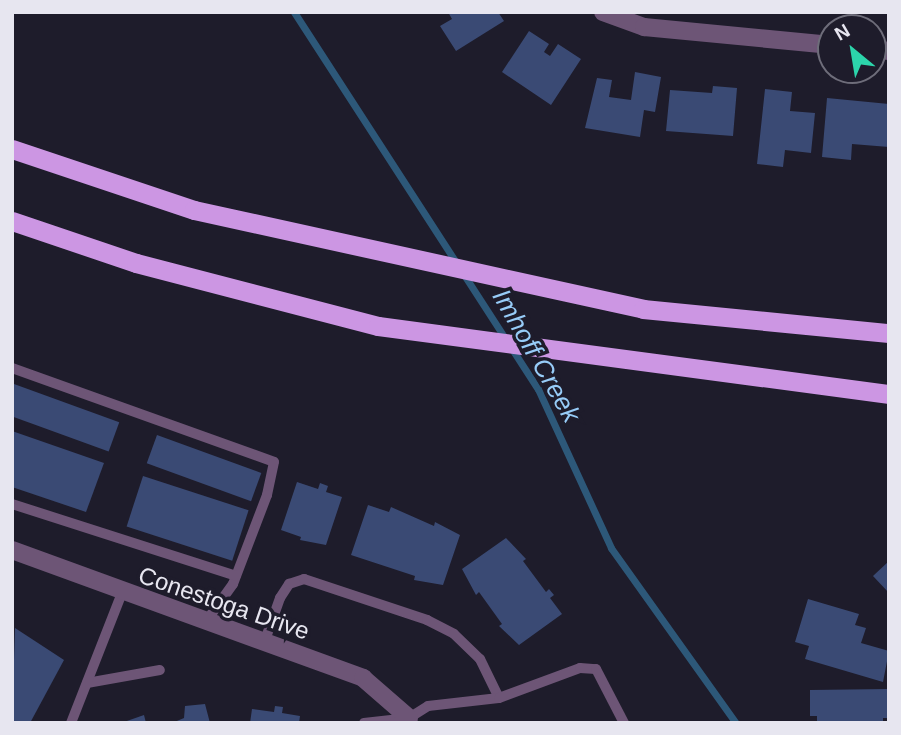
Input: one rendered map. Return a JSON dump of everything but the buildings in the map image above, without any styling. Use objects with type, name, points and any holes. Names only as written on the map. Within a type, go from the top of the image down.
[{"type":"highway","points":[[12,149],[194,210],[643,309],[889,334]]},
{"type":"highway","points":[[12,221],[136,263],[378,326],[889,394]]},
{"type":"street","points":[[603,12],[644,27],[817,44]]},
{"type":"street","name":"Conestoga Drive","points":[[12,550],[122,593],[363,678],[409,718]]},
{"type":"lane","points":[[12,368],[274,463],[267,495],[236,576],[205,622]]},
{"type":"lane","points":[[12,504],[236,576]]},
{"type":"lane","points":[[264,643],[280,598],[289,584],[304,579],[427,620],[454,634],[481,659],[499,698]]},
{"type":"lane","points":[[71,723],[122,593]]},
{"type":"lane","points":[[364,723],[409,718],[428,706],[499,698],[552,676],[580,668],[596,669],[624,723]]},
{"type":"lane","points":[[87,683],[160,670]]},
{"type":"waterway","name":"Imhoff Creek","points":[[294,12],[538,389],[611,548],[736,723]]}]
